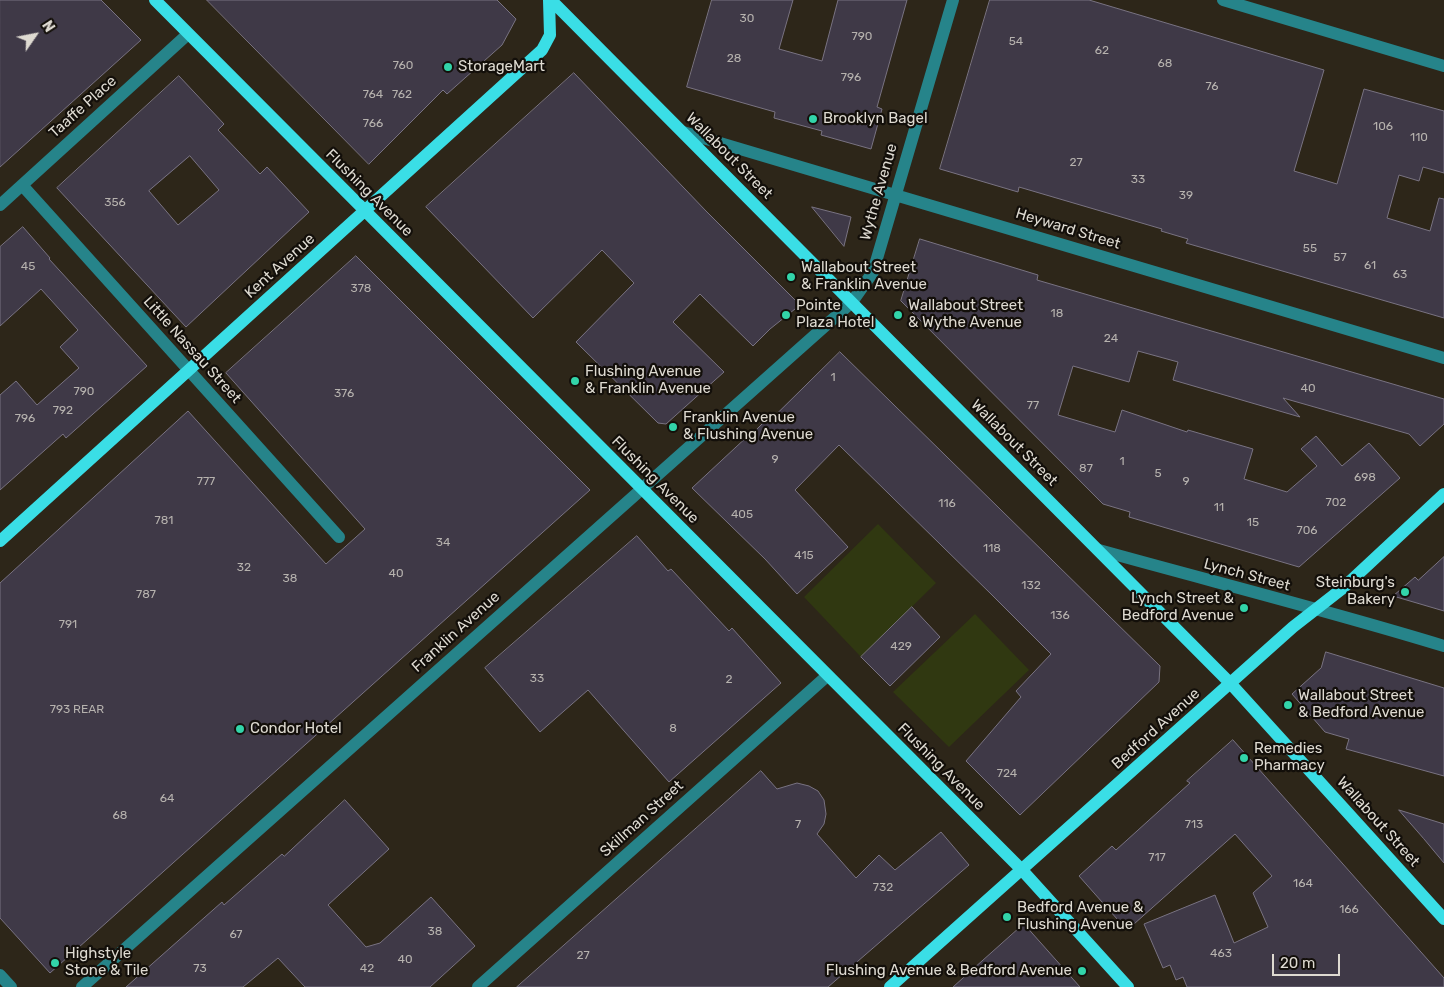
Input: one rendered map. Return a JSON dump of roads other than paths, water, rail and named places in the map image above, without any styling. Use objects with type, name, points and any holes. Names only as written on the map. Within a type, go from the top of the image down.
[{"type":"main road","name":"Flushing Avenue","points":[[155,0],[1022,870],[1128,987]]},
{"type":"main road","name":"Wallabout Street","points":[[550,0],[1231,684],[1444,919]]},
{"type":"main road","name":"Kent Avenue","points":[[0,540],[542,50],[550,35],[550,0]]},
{"type":"main road","name":"Bedford Avenue","points":[[890,987],[1313,609],[1343,588],[1444,494]]},
{"type":"street","name":"Wythe Avenue","points":[[852,302],[874,272],[895,194],[953,0]]},
{"type":"street","points":[[1223,0],[1444,66]]},
{"type":"street","name":"Taaffe Place","points":[[0,205],[188,34]]},
{"type":"street","name":"Heyward Street","points":[[683,132],[1444,358]]},
{"type":"street","name":"Little Nassau Street","points":[[22,185],[339,537]]},
{"type":"street","name":"Franklin Avenue","points":[[82,987],[852,302]]},
{"type":"street","name":"Lynch Street","points":[[1099,550],[1313,609],[1350,617],[1444,646]]},
{"type":"street","name":"Skillman Street","points":[[478,987],[827,676]]},
{"type":"street","points":[[0,975],[11,987]]},
{"type":"place","name":"StorageMart","points":[[448,67]]},
{"type":"place","name":"Brooklyn Bagel","points":[[813,119]]},
{"type":"place","name":"Wallabout Street & Franklin Avenue","points":[[791,277]]},
{"type":"place","name":"Pointe Plaza Hotel","points":[[786,315]]},
{"type":"place","name":"Wallabout Street & Wythe Avenue","points":[[898,315]]},
{"type":"place","name":"Flushing Avenue & Franklin Avenue","points":[[575,381]]},
{"type":"place","name":"Franklin Avenue & Flushing Avenue","points":[[673,427]]},
{"type":"place","name":"Steinburg's Bakery","points":[[1405,592]]},
{"type":"place","name":"Lynch Street & Bedford Avenue","points":[[1244,608]]},
{"type":"place","name":"Wallabout Street & Bedford Avenue","points":[[1288,705]]},
{"type":"place","name":"Condor Hotel","points":[[240,729]]},
{"type":"place","name":"Remedies Pharmacy","points":[[1244,758]]},
{"type":"place","name":"Bedford Avenue & Flushing Avenue","points":[[1007,917]]},
{"type":"place","name":"Highstyle Stone & Tile","points":[[55,963]]},
{"type":"place","name":"Flushing Avenue & Bedford Avenue","points":[[1082,971]]}]
